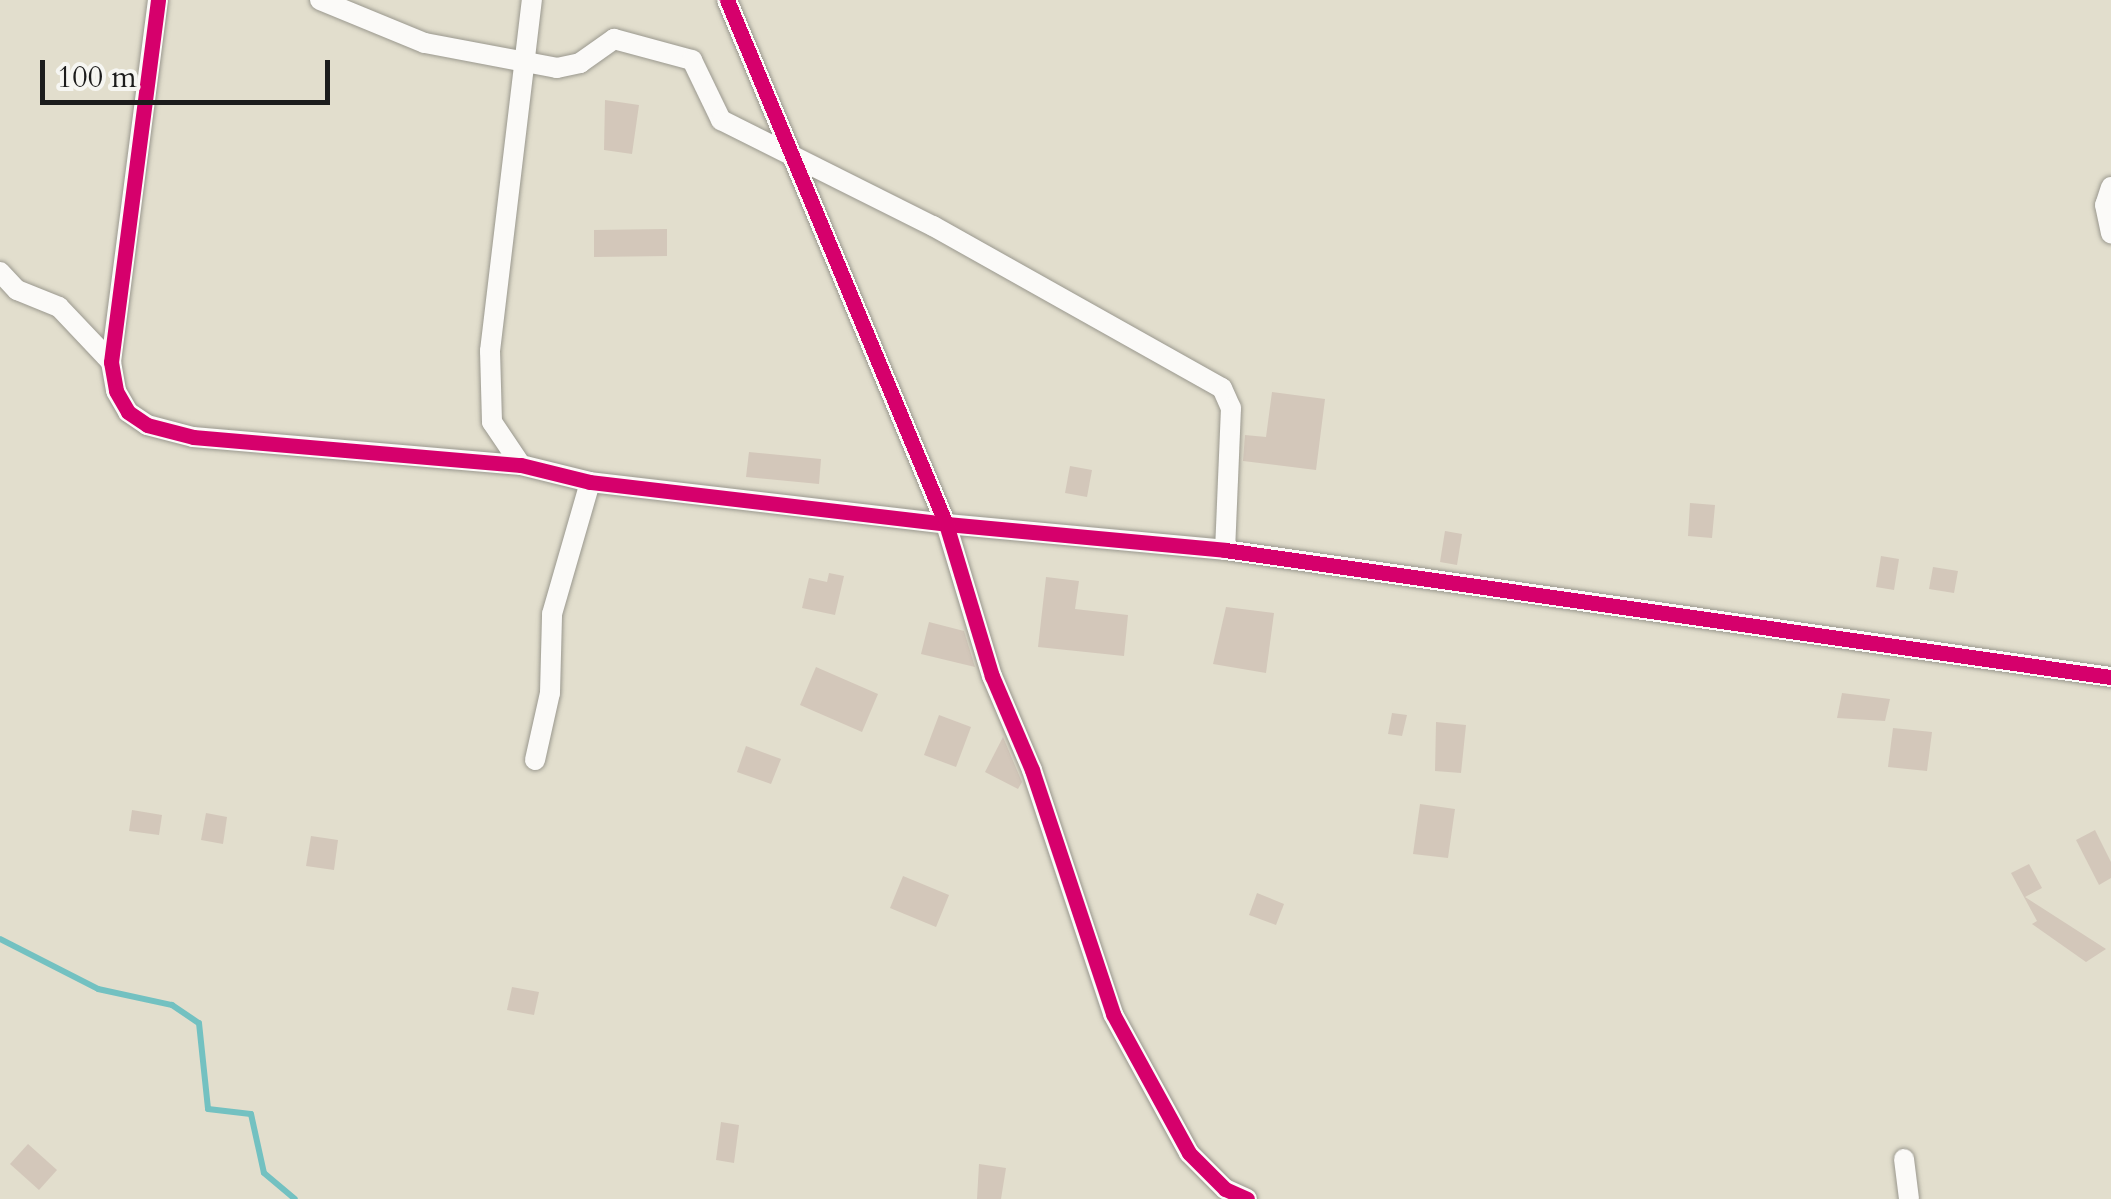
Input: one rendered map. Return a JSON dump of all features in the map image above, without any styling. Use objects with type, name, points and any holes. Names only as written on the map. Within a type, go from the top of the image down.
[{"type":"street","points":[[111,362],[158,0]]},
{"type":"street","points":[[320,0],[425,43],[526,62],[569,68],[614,38],[682,55],[698,67],[714,114],[1222,388],[1231,408],[1225,550]]},
{"type":"street","points":[[521,465],[492,422],[490,365],[532,0]]},
{"type":"street","points":[[728,0],[946,524],[992,676],[1032,770],[1113,1014],[1189,1153],[1225,1189],[1247,1199]]},
{"type":"street","points":[[2111,187],[2105,204],[2111,233]]},
{"type":"street","points":[[0,272],[17,290],[60,308],[111,362],[128,412],[178,433],[521,465],[590,482],[946,524],[1225,550],[2111,678]]},
{"type":"street","points":[[536,760],[550,693],[552,614],[590,482]]},
{"type":"street","points":[[1904,1159],[1909,1199]]},
{"type":"building","points":[[605,100],[639,105],[632,154],[604,150]]},
{"type":"building","points":[[667,229],[667,256],[594,257],[594,230]]},
{"type":"building","points":[[1272,392],[1325,399],[1316,470],[1243,461],[1245,435],[1266,437]]},
{"type":"building","points":[[749,452],[821,459],[819,484],[746,477]]},
{"type":"building","points":[[1070,466],[1092,470],[1087,497],[1065,493]]},
{"type":"building","points":[[1690,503],[1715,505],[1712,538],[1688,536]]},
{"type":"building","points":[[1445,531],[1462,534],[1457,565],[1440,562]]},
{"type":"building","points":[[1881,556],[1899,559],[1894,590],[1876,587]]},
{"type":"building","points":[[1933,567],[1958,571],[1954,593],[1929,589]]},
{"type":"building","points":[[829,573],[844,576],[835,615],[802,608],[809,578],[827,582]]},
{"type":"building","points":[[1046,577],[1079,581],[1075,609],[1128,615],[1124,656],[1038,647]]},
{"type":"building","points":[[1226,607],[1274,613],[1266,673],[1213,664]]},
{"type":"building","points":[[929,622],[964,631],[975,667],[921,654]]},
{"type":"building","points":[[816,667],[878,694],[862,732],[800,705]]},
{"type":"building","points":[[1842,693],[1890,699],[1885,721],[1837,718]]},
{"type":"building","points":[[1392,713],[1407,715],[1402,736],[1388,734]]},
{"type":"building","points":[[939,715],[971,727],[956,767],[924,755]]},
{"type":"building","points":[[1436,722],[1466,725],[1461,773],[1435,771]]},
{"type":"building","points":[[1893,728],[1932,732],[1927,771],[1888,767]]},
{"type":"building","points":[[1003,737],[1022,782],[1018,789],[985,772]]},
{"type":"building","points":[[746,746],[781,759],[771,784],[737,772]]},
{"type":"building","points":[[1420,804],[1455,809],[1448,858],[1413,854]]},
{"type":"building","points":[[132,810],[162,815],[159,835],[129,831]]},
{"type":"building","points":[[206,813],[227,817],[223,844],[201,840]]},
{"type":"building","points":[[2095,830],[2111,862],[2111,878],[2099,885],[2076,840]]},
{"type":"building","points":[[311,836],[338,840],[334,870],[306,866]]},
{"type":"building","points":[[2029,864],[2042,888],[2025,897],[2106,949],[2086,962],[2032,924],[2037,921],[2011,873]]},
{"type":"building","points":[[903,876],[949,895],[936,927],[890,908]]},
{"type":"building","points":[[1257,893],[1284,904],[1276,925],[1249,915]]},
{"type":"building","points":[[512,987],[539,992],[534,1015],[507,1010]]},
{"type":"building","points":[[721,1122],[739,1125],[734,1163],[716,1160]]},
{"type":"building","points":[[28,1144],[57,1170],[39,1190],[10,1164]]},
{"type":"building","points":[[979,1164],[1006,1168],[1001,1199],[977,1199]]},
{"type":"waterway","points":[[0,939],[98,989],[172,1005],[199,1023],[208,1109],[251,1114],[264,1173],[295,1199]]},
{"type":"cycle path","points":[[158,0],[111,362],[116,391],[128,412],[147,425],[193,437],[521,465],[590,482],[946,524],[1225,550],[2111,677]]},
{"type":"cycle path","points":[[727,0],[946,524],[992,676],[1032,770],[1113,1014],[1189,1153],[1225,1189],[1247,1199]]}]
